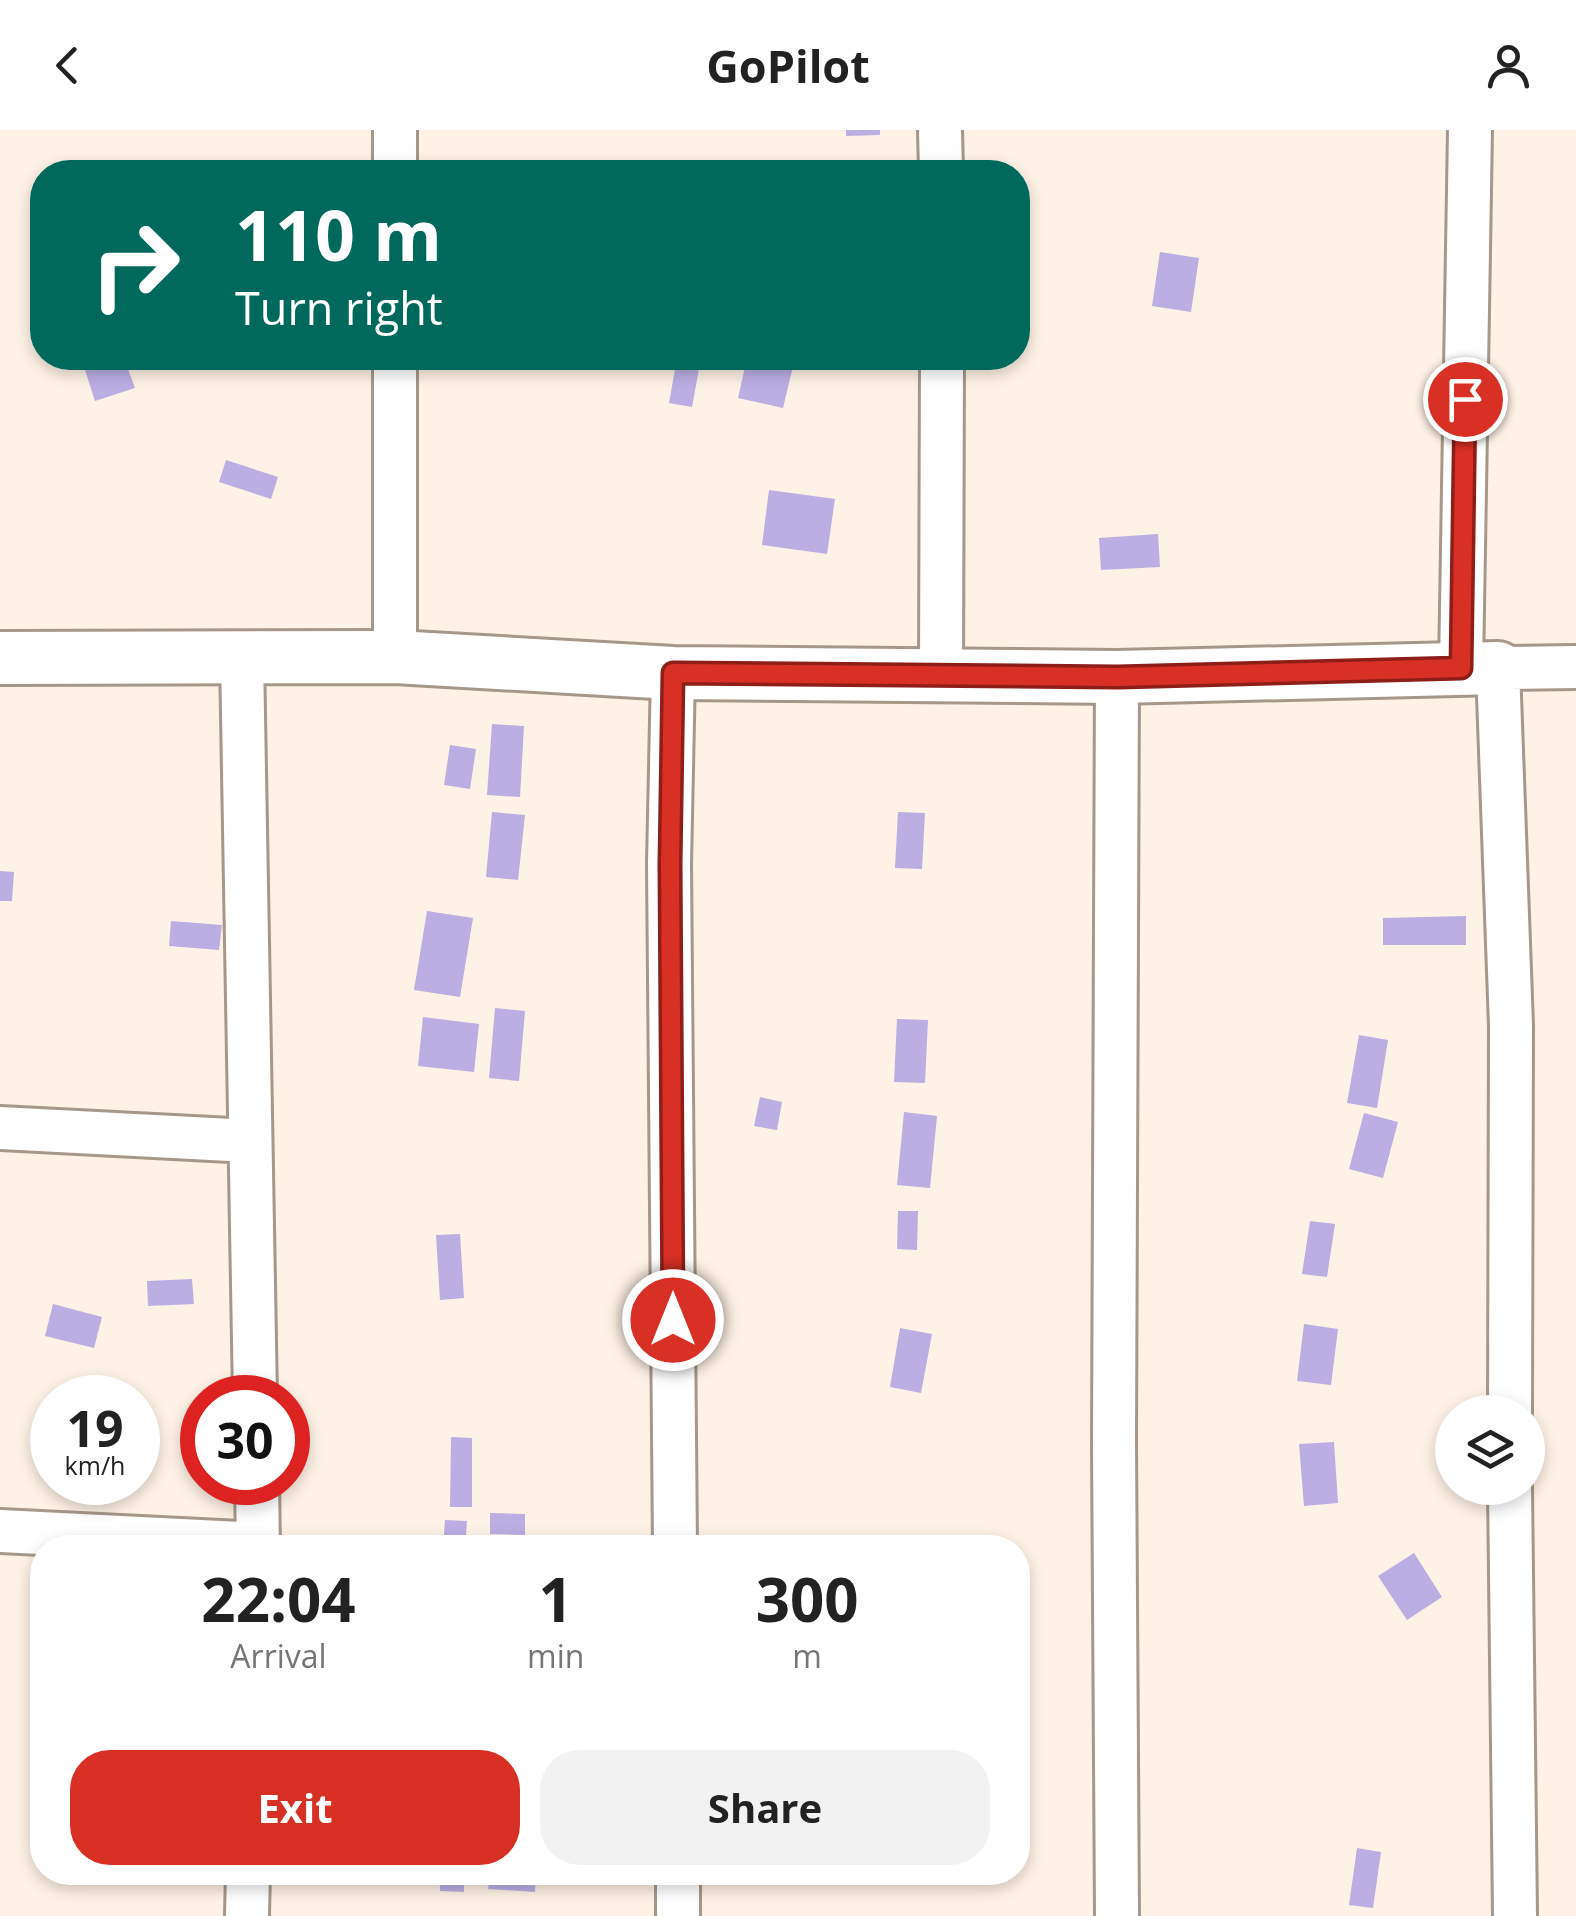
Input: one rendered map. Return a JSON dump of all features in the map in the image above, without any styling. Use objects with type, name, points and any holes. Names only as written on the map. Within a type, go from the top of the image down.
[{"type":"street","points":[[395,130],[395,160]]},
{"type":"street","points":[[940,130],[941,160]]},
{"type":"street","points":[[1470,130],[1479,668],[1511,1026],[1510,1395]]},
{"type":"street","points":[[395,370],[395,658]]},
{"type":"street","points":[[940,674],[942,370]]},
{"type":"street","points":[[242,656],[255,1375]]},
{"type":"street","points":[[0,658],[395,658],[673,673],[1118,677],[1576,667]]},
{"type":"street","points":[[673,673],[670,883],[675,1535]]},
{"type":"street","points":[[1117,1916],[1114,1442],[1118,677]]},
{"type":"street","points":[[0,1128],[250,1142]]},
{"type":"street","points":[[257,1505],[258,1535]]},
{"type":"street","points":[[1510,1505],[1515,1916]]},
{"type":"street","points":[[0,1531],[69,1535]]},
{"type":"street","points":[[247,1916],[248,1885]]},
{"type":"street","points":[[678,1885],[678,1916]]},
{"type":"building","points":[[846,130],[880,130],[880,135],[846,136]]},
{"type":"building","points":[[1160,252],[1199,258],[1191,312],[1152,306]]},
{"type":"building","points":[[85,370],[128,370],[135,388],[95,401]]},
{"type":"building","points":[[675,370],[699,370],[692,407],[669,403]]},
{"type":"building","points":[[744,370],[792,370],[783,408],[738,398]]},
{"type":"building","points":[[226,460],[278,477],[271,499],[219,482]]},
{"type":"building","points":[[769,490],[835,499],[827,554],[762,545]]},
{"type":"building","points":[[1158,534],[1160,567],[1101,570],[1099,538]]},
{"type":"building","points":[[492,724],[524,726],[520,797],[487,795]]},
{"type":"building","points":[[450,745],[476,749],[470,789],[444,785]]},
{"type":"building","points":[[492,812],[525,815],[518,880],[486,877]]},
{"type":"building","points":[[898,812],[925,813],[922,869],[895,868]]},
{"type":"building","points":[[0,871],[14,872],[12,901],[0,901]]},
{"type":"building","points":[[427,911],[473,918],[460,997],[414,990]]},
{"type":"building","points":[[1466,916],[1466,945],[1383,945],[1383,918]]},
{"type":"building","points":[[171,921],[222,925],[219,950],[169,946]]},
{"type":"building","points":[[495,1008],[525,1011],[519,1081],[489,1078]]},
{"type":"building","points":[[423,1017],[479,1024],[474,1072],[418,1066]]},
{"type":"building","points":[[897,1019],[928,1020],[925,1083],[894,1082]]},
{"type":"building","points":[[1359,1035],[1388,1040],[1377,1108],[1347,1103]]},
{"type":"building","points":[[760,1097],[782,1102],[777,1130],[754,1126]]},
{"type":"building","points":[[904,1112],[937,1116],[930,1188],[897,1185]]},
{"type":"building","points":[[1364,1113],[1398,1122],[1383,1178],[1349,1169]]},
{"type":"building","points":[[898,1211],[918,1211],[917,1250],[897,1249]]},
{"type":"building","points":[[1310,1221],[1335,1224],[1327,1277],[1302,1274]]},
{"type":"building","points":[[460,1234],[464,1298],[440,1300],[436,1235]]},
{"type":"building","points":[[192,1279],[194,1304],[148,1306],[147,1281]]},
{"type":"building","points":[[53,1304],[102,1317],[94,1348],[45,1336]]},
{"type":"building","points":[[1304,1324],[1338,1329],[1331,1385],[1297,1381]]},
{"type":"building","points":[[900,1328],[932,1334],[921,1393],[890,1387]]},
{"type":"building","points":[[451,1437],[472,1438],[472,1507],[450,1507]]},
{"type":"building","points":[[1334,1442],[1338,1503],[1304,1506],[1299,1444]]},
{"type":"building","points":[[490,1513],[525,1514],[525,1535],[490,1534]]},
{"type":"building","points":[[445,1520],[467,1521],[466,1535],[444,1535]]},
{"type":"building","points":[[1414,1553],[1442,1597],[1407,1620],[1378,1576]]},
{"type":"building","points":[[1357,1848],[1381,1852],[1373,1908],[1349,1905]]},
{"type":"building","points":[[440,1885],[464,1885],[464,1892],[440,1891]]},
{"type":"building","points":[[488,1885],[535,1885],[535,1892],[488,1889]]},
{"type":"route","points":[[673,1320],[673,673],[1118,677],[1461,668],[1465,399]]}]
